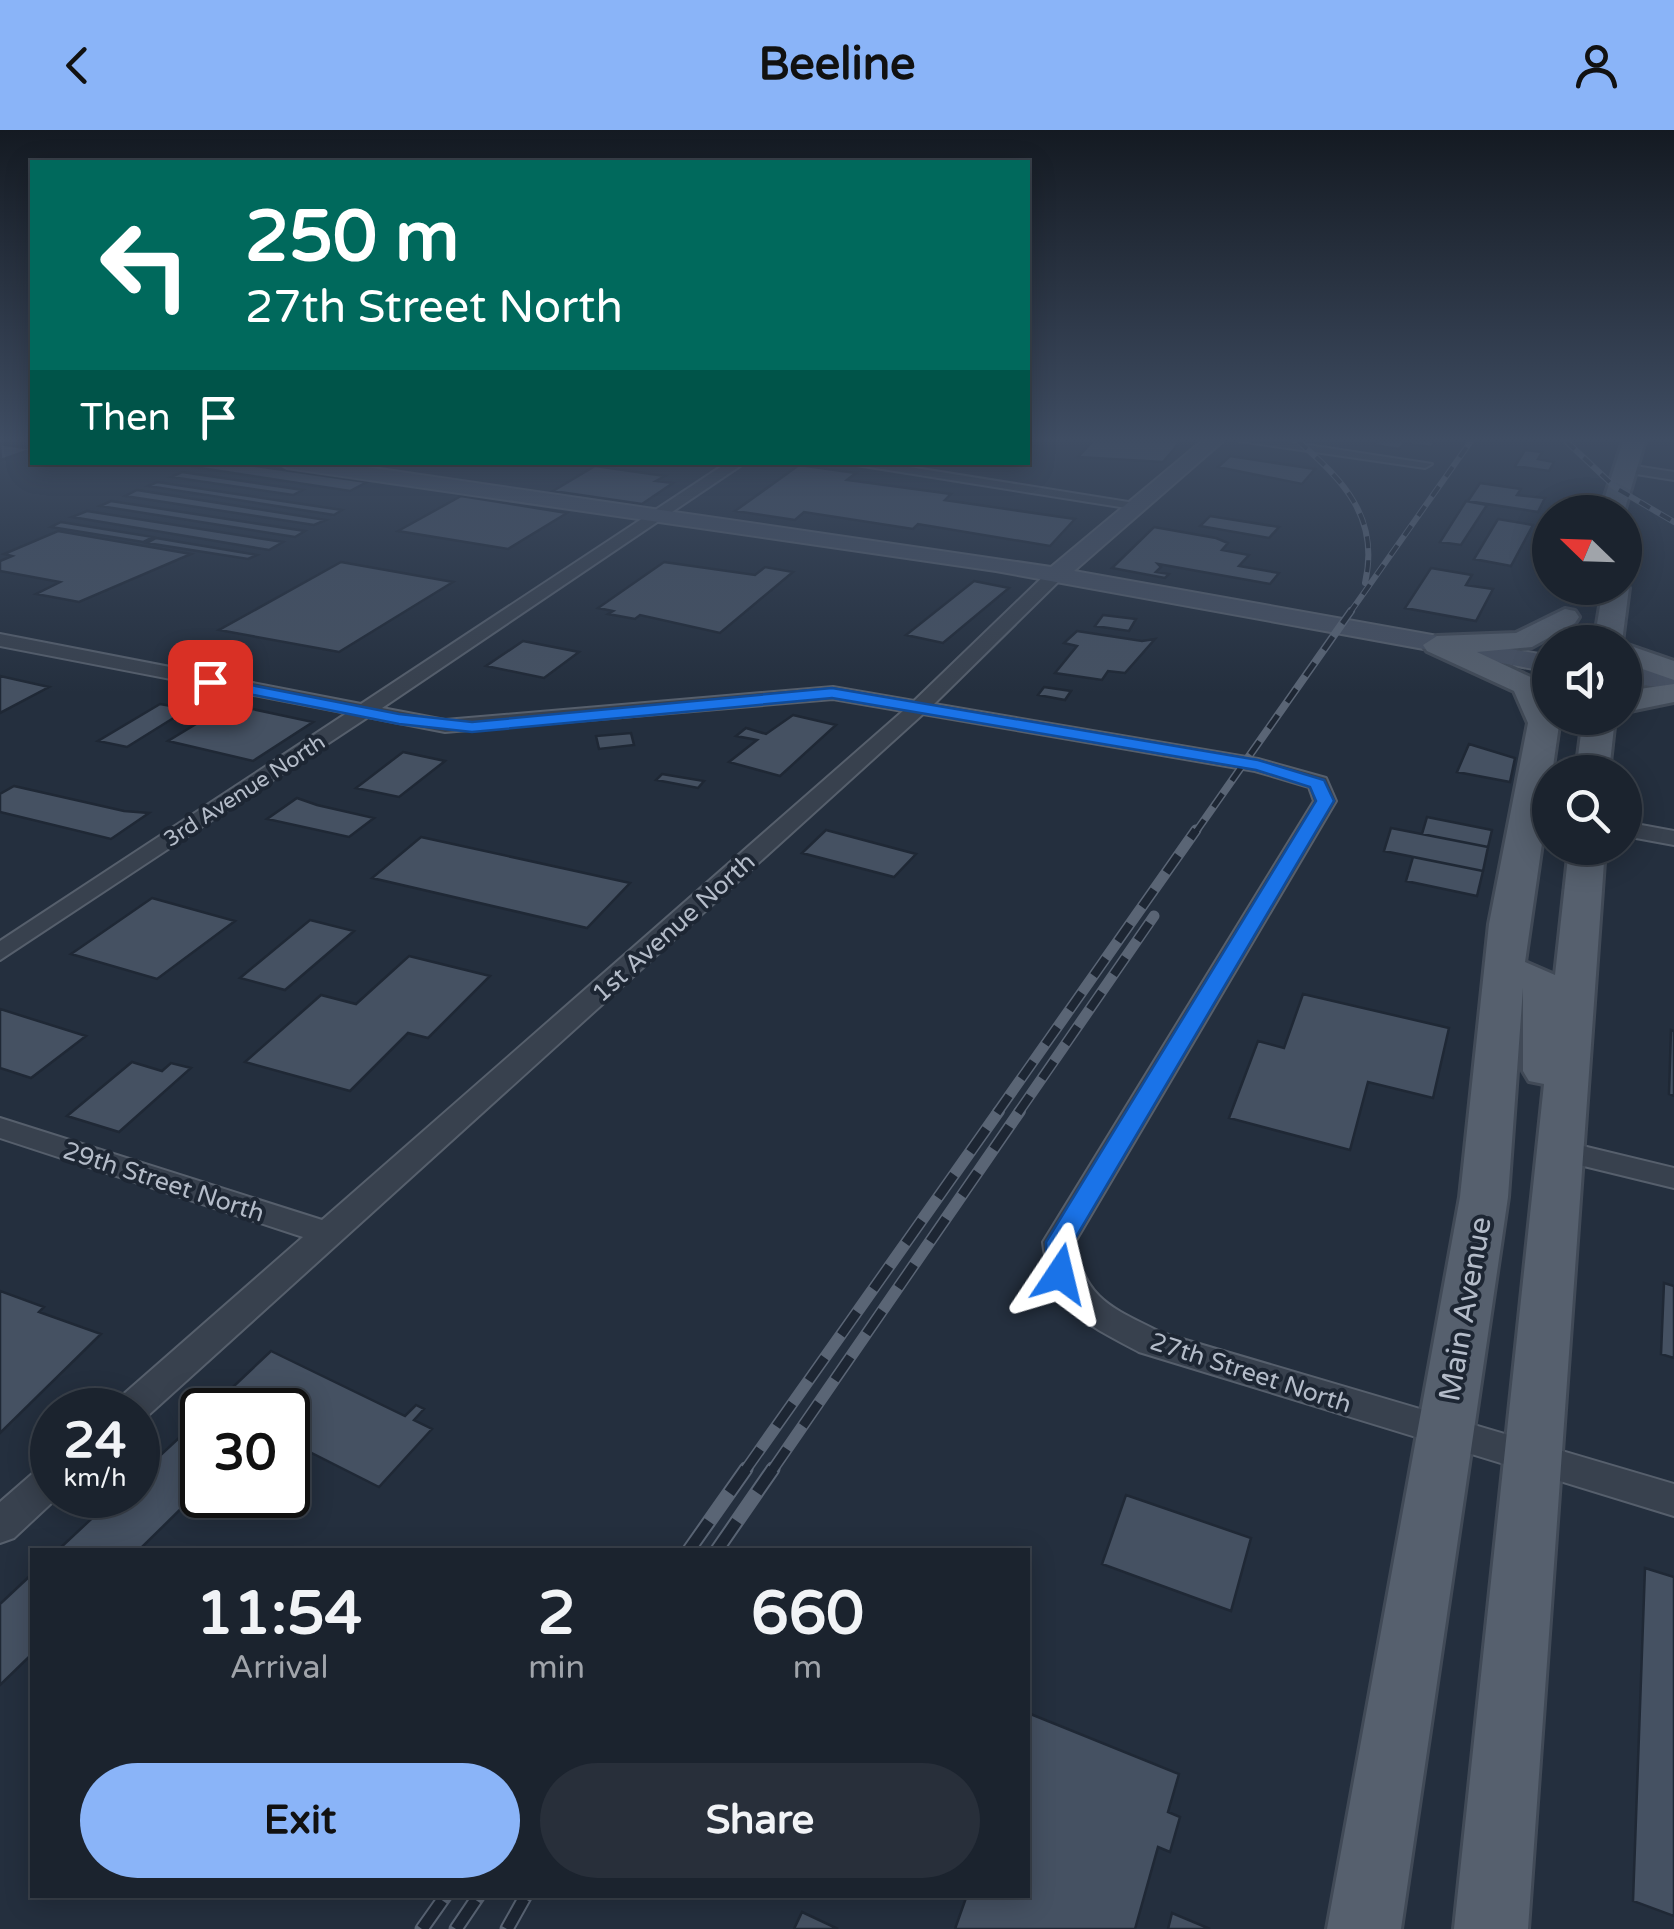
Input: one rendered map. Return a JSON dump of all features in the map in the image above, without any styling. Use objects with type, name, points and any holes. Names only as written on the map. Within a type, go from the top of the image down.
[{"type":"main road","points":[[719,525],[1055,575],[1532,661]]},
{"type":"main road","name":"1st Avenue North","points":[[1055,575],[1115,525]]},
{"type":"main road","points":[[1437,645],[1532,638]]},
{"type":"main road","points":[[1437,645],[1532,691]]},
{"type":"main road","points":[[1642,656],[1674,671]]},
{"type":"main road","points":[[1642,677],[1674,682]]},
{"type":"main road","points":[[1642,696],[1674,693]]},
{"type":"main road","name":"Main Avenue","points":[[1364,1929],[1484,1197],[1514,881],[1542,735]]},
{"type":"main road","points":[[1491,1929],[1586,865]]},
{"type":"main road","points":[[1504,969],[1537,978],[1544,988],[1546,1093],[1560,1171]]},
{"type":"street","name":"3rd Avenue North","points":[[0,952],[645,525]]},
{"type":"street","name":"1st Avenue North","points":[[155,1388],[919,707],[1055,575]]},
{"type":"street","name":"27th Street North","points":[[0,640],[363,712],[472,727],[832,693],[1258,765],[1318,784],[1325,801],[1059,1242],[1060,1274],[1085,1307],[1151,1343],[1445,1432]]},
{"type":"street","points":[[1642,832],[1674,838]]},
{"type":"street","name":"29th Street North","points":[[0,1128],[329,1234]]},
{"type":"street","points":[[1560,1171],[1674,1178]]},
{"type":"street","points":[[1445,1432],[1674,1500]]},
{"type":"street","points":[[0,1526],[30,1499]]},
{"type":"building","points":[[79,525],[153,537],[143,542],[51,527]]},
{"type":"building","points":[[119,525],[175,525],[283,542],[269,550]]},
{"type":"building","points":[[219,525],[266,525],[305,531],[295,537]]},
{"type":"building","points":[[409,525],[547,525],[508,549],[398,531]]},
{"type":"building","points":[[924,525],[1069,525],[1050,546]]},
{"type":"building","points":[[1266,525],[1279,527],[1269,538],[1200,526]]},
{"type":"building","points":[[1451,525],[1474,525],[1461,545],[1440,542]]},
{"type":"building","points":[[1494,525],[1532,525],[1532,527],[1511,566],[1474,559]]},
{"type":"building","points":[[1154,527],[1216,538],[1228,543],[1222,550],[1249,555],[1239,566],[1279,573],[1270,584],[1158,564],[1161,567],[1156,572],[1169,574],[1165,578],[1112,568]]},
{"type":"building","points":[[58,531],[191,554],[79,602],[36,594],[60,582],[0,571],[0,561],[12,556],[4,554]]},
{"type":"building","points":[[156,538],[257,555],[248,559],[147,543]]},
{"type":"building","points":[[341,562],[453,582],[339,652],[219,630]]},
{"type":"building","points":[[664,562],[755,575],[765,567],[793,572],[720,633],[640,615],[635,619],[608,614],[613,611],[598,608]]},
{"type":"building","points":[[1431,568],[1472,575],[1466,585],[1493,589],[1476,621],[1405,608]]},
{"type":"building","points":[[974,581],[1009,588],[943,643],[906,635]]},
{"type":"building","points":[[1103,615],[1136,619],[1129,631],[1095,626]]},
{"type":"building","points":[[1077,631],[1142,641],[1155,639],[1125,673],[1108,671],[1102,680],[1055,673],[1077,646],[1064,643]]},
{"type":"building","points":[[523,641],[579,652],[544,678],[486,666]]},
{"type":"building","points":[[0,676],[49,687],[0,713]]},
{"type":"building","points":[[1044,687],[1071,691],[1065,700],[1038,695]]},
{"type":"building","points":[[160,704],[188,709],[127,747],[98,741]]},
{"type":"building","points":[[229,704],[313,722],[253,761],[168,741]]},
{"type":"building","points":[[793,715],[836,725],[780,776],[729,762],[757,740],[736,736],[746,728],[766,734]]},
{"type":"building","points":[[631,733],[634,745],[599,749],[596,736]]},
{"type":"building","points":[[1469,744],[1515,758],[1510,782],[1457,772]]},
{"type":"building","points":[[403,752],[445,761],[399,797],[356,788]]},
{"type":"building","points":[[662,774],[704,781],[698,788],[656,780]]},
{"type":"building","points":[[14,786],[149,813],[111,839],[0,812],[0,794]]},
{"type":"building","points":[[297,798],[374,818],[349,837],[267,819]]},
{"type":"building","points":[[1427,817],[1492,830],[1488,847],[1422,834]]},
{"type":"building","points":[[1391,828],[1488,847],[1483,871],[1384,851]]},
{"type":"building","points":[[826,830],[916,854],[894,877],[802,853]]},
{"type":"building","points":[[421,837],[630,883],[587,928],[372,878]]},
{"type":"building","points":[[1413,857],[1483,871],[1477,896],[1406,881]]},
{"type":"building","points":[[152,898],[235,921],[157,979],[71,954]]},
{"type":"building","points":[[310,920],[354,931],[285,990],[240,978]]},
{"type":"building","points":[[409,956],[490,976],[428,1038],[408,1033],[350,1091],[245,1062],[321,995],[356,1004]]},
{"type":"building","points":[[1303,994],[1449,1028],[1433,1098],[1368,1082],[1350,1150],[1229,1118],[1258,1041],[1284,1048]]},
{"type":"building","points":[[0,1009],[86,1036],[31,1078],[0,1068]]},
{"type":"building","points":[[1671,1030],[1674,1031],[1674,1096],[1669,1094]]},
{"type":"building","points":[[132,1062],[162,1071],[171,1063],[191,1068],[119,1132],[67,1116]]},
{"type":"building","points":[[1664,1283],[1674,1286],[1674,1358],[1661,1354]]},
{"type":"building","points":[[0,1291],[44,1307],[39,1312],[101,1334],[46,1388],[30,1388],[30,1404],[0,1433]]},
{"type":"building","points":[[271,1351],[405,1416],[416,1405],[424,1409],[414,1420],[432,1429],[379,1487],[310,1452],[310,1388],[232,1388]]},
{"type":"building","points":[[180,1437],[180,1510],[141,1548],[60,1548],[92,1518],[160,1518],[160,1456]]},
{"type":"building","points":[[1126,1495],[1251,1538],[1231,1611],[1102,1564]]},
{"type":"building","points":[[1645,1568],[1674,1577],[1674,1916],[1633,1901]]},
{"type":"building","points":[[30,1576],[30,1656],[0,1685],[0,1604]]},
{"type":"building","points":[[1030,1714],[1179,1774],[1168,1812],[1180,1817],[1170,1852],[1158,1847],[1135,1929],[955,1929],[966,1898],[1030,1898]]},
{"type":"building","points":[[802,1912],[838,1929],[794,1929]]},
{"type":"building","points":[[1172,1913],[1210,1929],[1168,1929]]},
{"type":"railway","points":[[1364,525],[1368,560],[1365,583]]},
{"type":"railway","points":[[1349,614],[1412,525]]},
{"type":"railway","points":[[1195,833],[1351,611]]},
{"type":"railway","points":[[997,1113],[1196,830]]},
{"type":"railway","points":[[1018,1113],[1154,916]]},
{"type":"railway","points":[[744,1472],[999,1111]]},
{"type":"railway","points":[[771,1472],[1020,1111]]},
{"type":"railway","points":[[690,1548],[746,1469]]},
{"type":"railway","points":[[718,1548],[773,1469]]},
{"type":"railway","points":[[422,1929],[444,1898]]},
{"type":"railway","points":[[456,1929],[477,1898]]},
{"type":"railway","points":[[507,1929],[524,1898]]},
{"type":"route","points":[[210,682],[399,719],[472,727],[832,693],[1258,765],[1291,772],[1318,784],[1325,801],[1059,1242],[1060,1274]]}]
